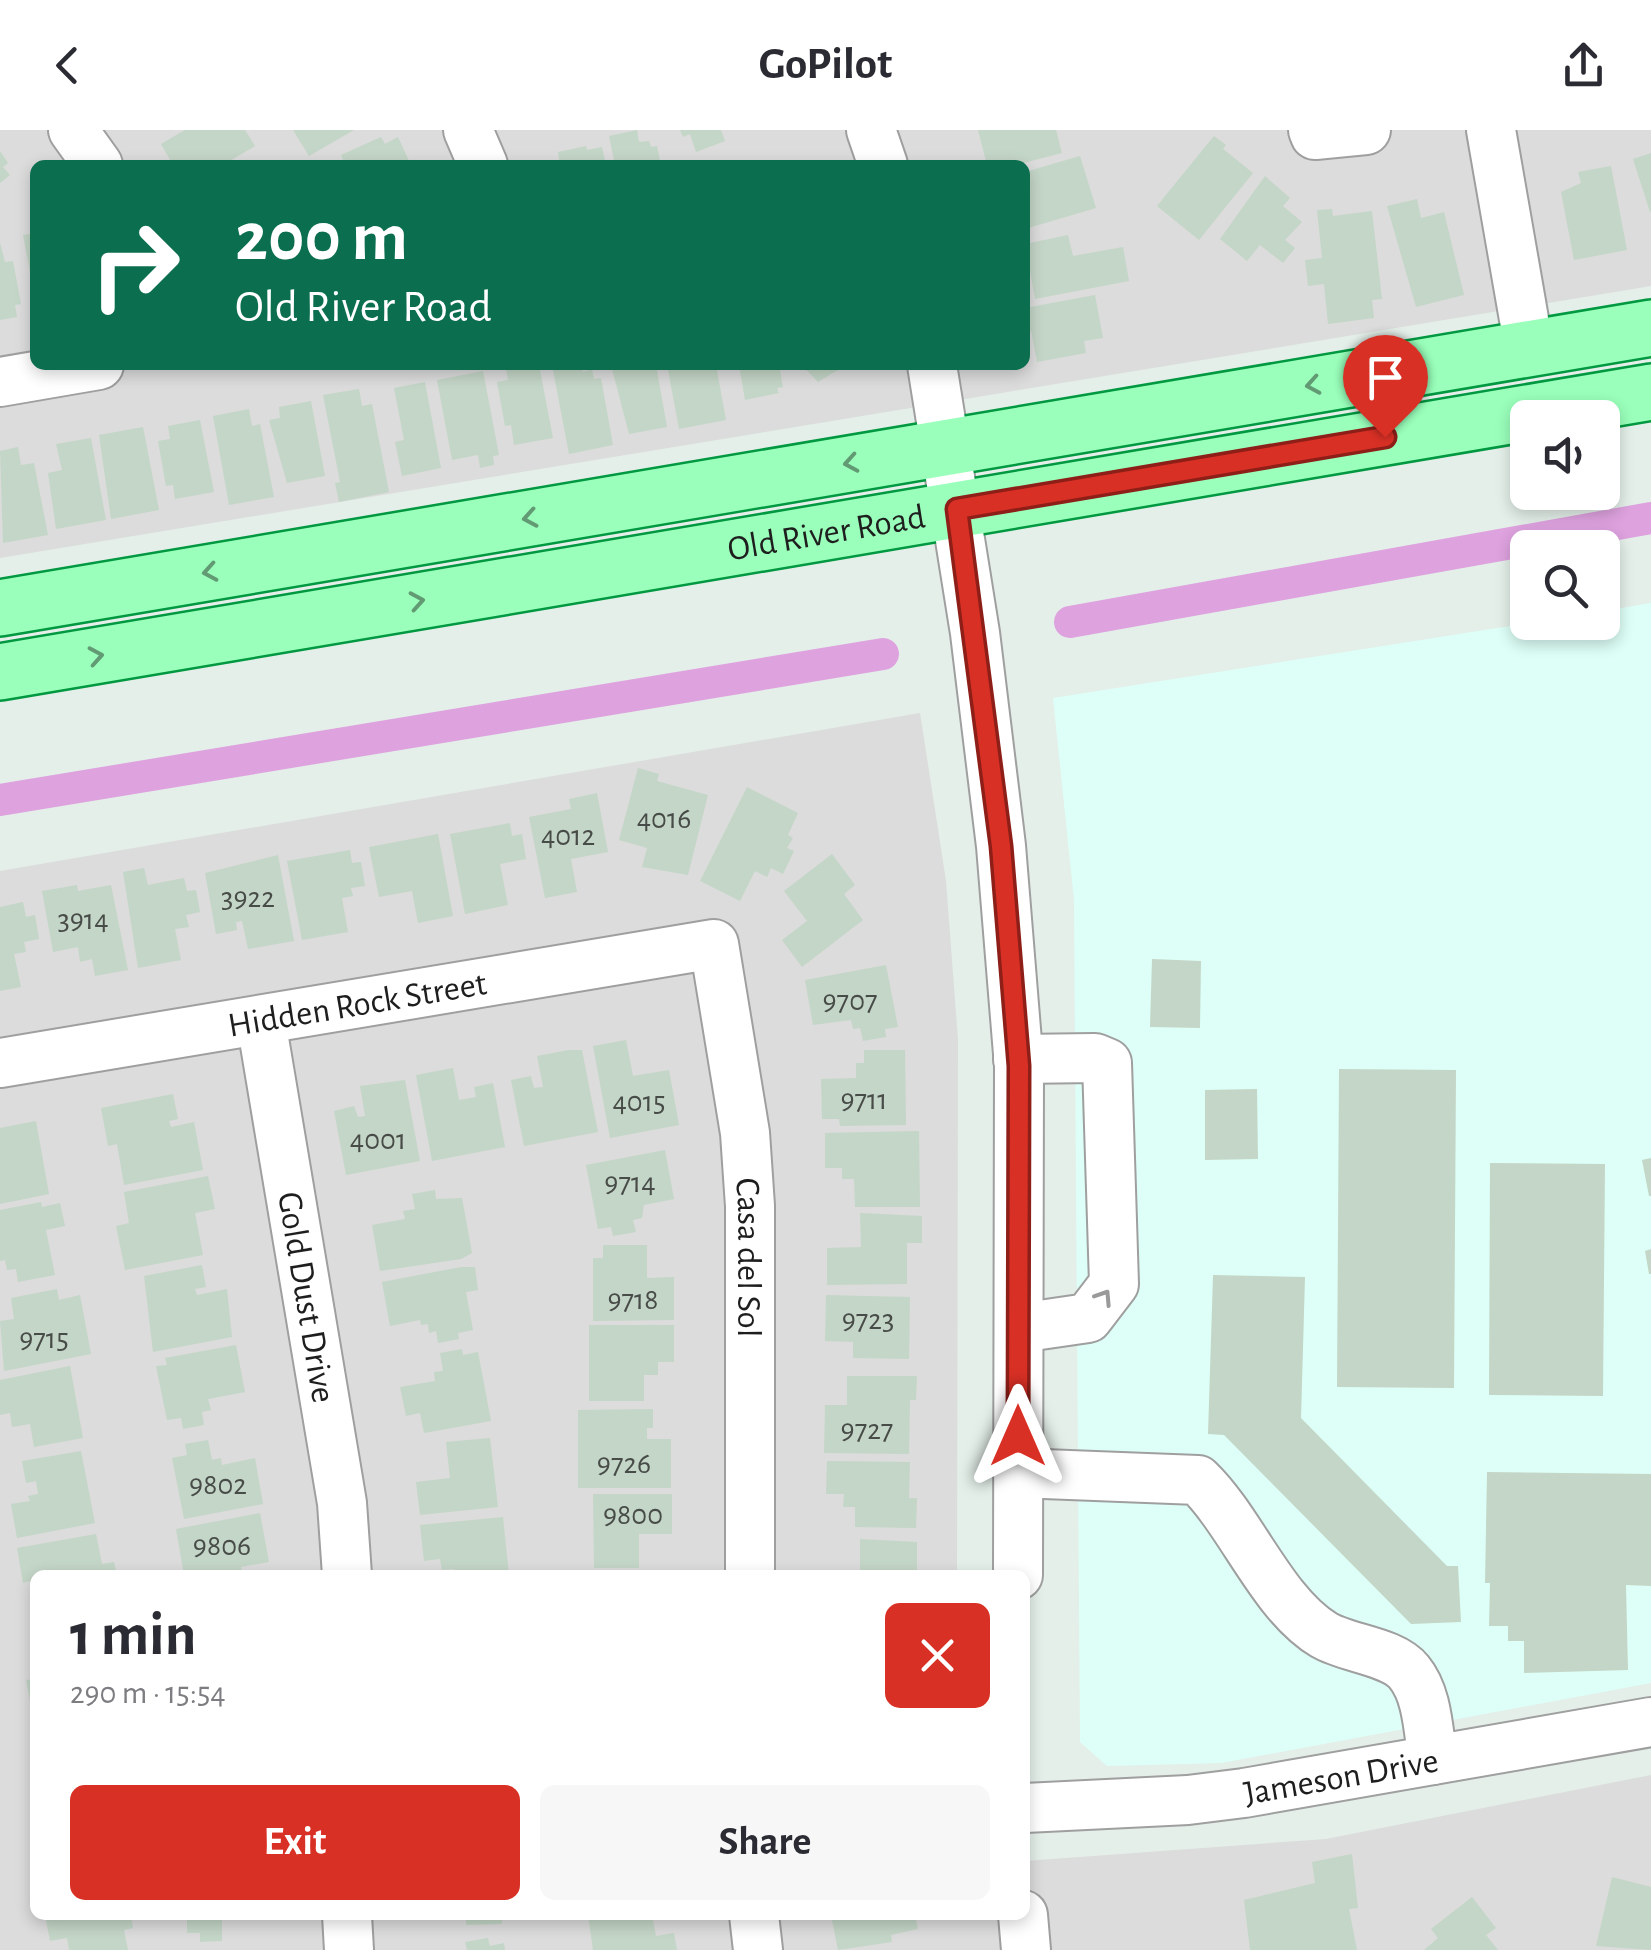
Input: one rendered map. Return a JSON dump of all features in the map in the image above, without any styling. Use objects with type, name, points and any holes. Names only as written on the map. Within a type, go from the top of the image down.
[{"type":"main road","name":"Old River Road","points":[[0,608],[1651,328]]},
{"type":"main road","points":[[1346,443],[1366,423],[1490,394],[1530,348]]},
{"type":"main road","name":"Old River Road","points":[[0,672],[1651,392]]},
{"type":"street","points":[[74,130],[95,160]]},
{"type":"street","points":[[468,130],[481,160]]},
{"type":"street","points":[[871,130],[882,160]]},
{"type":"street","points":[[1491,130],[1530,348]]},
{"type":"street","points":[[0,382],[70,370]]},
{"type":"street","points":[[933,370],[957,509],[1001,846],[1018,1059],[1018,1570]]},
{"type":"street","name":"Hidden Rock Street","points":[[0,1063],[714,944]]},
{"type":"street","name":"Casa del Sol","points":[[714,944],[745,1133],[750,1206],[750,1570]]},
{"type":"street","name":"Gold Dust Drive","points":[[260,1021],[342,1503],[347,1570]]},
{"type":"street","points":[[1018,1059],[1095,1058],[1107,1064],[1114,1284],[1088,1318],[1019,1328]]},
{"type":"street","points":[[1018,1472],[1198,1480],[1212,1493],[1267,1577],[1322,1634],[1405,1667],[1420,1687],[1433,1760]]},
{"type":"street","name":"Jameson Drive","points":[[1030,1808],[1188,1800],[1651,1722]]},
{"type":"street","points":[[348,1920],[349,1950]]},
{"type":"street","points":[[755,1920],[758,1950]]},
{"type":"street","points":[[1023,1920],[1026,1950]]},
{"type":"shaded area","points":[[0,130],[1651,130],[1651,286],[0,558]]},
{"type":"shaded area","points":[[1651,603],[1651,1683],[1221,1763],[1107,1766],[1080,1742],[1074,900],[1053,698],[1510,626],[1510,640],[1620,640],[1620,608]]},
{"type":"shaded area","points":[[920,713],[946,881],[958,1040],[957,1570],[30,1570],[30,1920],[1030,1920],[1030,1861],[1326,1839],[1651,1775],[1651,1950],[0,1950],[0,871]]},
{"type":"building","points":[[185,130],[245,130],[255,146],[231,160],[170,160],[161,144]]},
{"type":"building","points":[[293,130],[354,130],[309,156]]},
{"type":"building","points":[[637,130],[639,142],[649,141],[651,147],[657,146],[660,160],[614,160],[609,136]]},
{"type":"building","points":[[680,130],[721,130],[725,141],[696,152],[690,134],[683,137]]},
{"type":"building","points":[[978,130],[1056,130],[1062,153],[1030,161],[986,160]]},
{"type":"building","points":[[1214,136],[1226,145],[1223,149],[1253,173],[1199,240],[1157,206]]},
{"type":"building","points":[[381,137],[385,144],[398,137],[409,160],[343,160],[341,155]]},
{"type":"building","points":[[602,147],[605,160],[559,160],[558,152]]},
{"type":"building","points":[[0,151],[8,163],[3,167],[10,175],[0,183]]},
{"type":"building","points":[[1651,153],[1651,211],[1650,212],[1633,159]]},
{"type":"building","points":[[1080,156],[1096,208],[1030,228],[1030,171]]},
{"type":"building","points":[[1611,166],[1627,250],[1574,260],[1561,192],[1581,183],[1578,172]]},
{"type":"building","points":[[1265,176],[1290,198],[1283,206],[1302,222],[1285,240],[1295,248],[1283,263],[1260,245],[1247,261],[1220,239]]},
{"type":"building","points":[[1417,199],[1421,218],[1444,212],[1464,295],[1416,307],[1387,206]]},
{"type":"building","points":[[1332,209],[1333,216],[1372,211],[1382,299],[1372,300],[1374,318],[1328,324],[1324,284],[1308,286],[1305,260],[1322,258],[1317,210]]},
{"type":"building","points":[[30,234],[30,272],[23,235]]},
{"type":"building","points":[[1068,235],[1073,256],[1123,247],[1129,281],[1035,299],[1030,243]]},
{"type":"building","points":[[0,243],[5,262],[13,261],[21,304],[15,305],[17,317],[0,320]]},
{"type":"building","points":[[1095,295],[1103,338],[1084,341],[1086,353],[1037,362],[1030,331],[1030,307]]},
{"type":"building","points":[[506,370],[540,370],[553,438],[514,445],[511,425],[505,426],[497,382],[508,380]]},
{"type":"building","points":[[553,370],[592,370],[594,379],[601,378],[613,445],[569,454]]},
{"type":"building","points":[[612,370],[657,370],[667,427],[629,434]]},
{"type":"building","points":[[668,370],[717,370],[726,420],[679,429]]},
{"type":"building","points":[[740,370],[780,370],[783,387],[777,388],[779,393],[745,400]]},
{"type":"building","points":[[807,370],[838,370],[818,382]]},
{"type":"building","points":[[483,371],[499,455],[493,456],[494,465],[480,468],[478,455],[452,460],[437,380]]},
{"type":"building","points":[[425,382],[441,468],[402,476],[395,442],[404,440],[394,388]]},
{"type":"building","points":[[359,389],[362,406],[372,404],[389,492],[339,502],[335,483],[340,482],[323,395]]},
{"type":"building","points":[[311,401],[325,476],[287,483],[269,420],[280,418],[279,407]]},
{"type":"building","points":[[249,409],[252,426],[260,424],[274,497],[229,505],[213,416]]},
{"type":"building","points":[[200,420],[214,492],[175,499],[173,485],[166,486],[158,441],[170,439],[168,426]]},
{"type":"building","points":[[143,427],[159,510],[111,519],[99,435]]},
{"type":"building","points":[[91,438],[106,520],[56,529],[48,473],[62,470],[56,444]]},
{"type":"building","points":[[18,447],[21,465],[34,463],[48,535],[3,543],[0,451]]},
{"type":"building","points":[[638,768],[659,774],[657,781],[708,795],[688,875],[642,867],[647,848],[619,840]]},
{"type":"building","points":[[747,787],[798,813],[788,835],[793,838],[787,848],[794,851],[783,874],[771,868],[767,877],[755,871],[740,901],[700,881]]},
{"type":"building","points":[[597,793],[608,852],[571,859],[577,892],[545,898],[529,817],[571,809],[569,799]]},
{"type":"building","points":[[510,823],[512,836],[522,834],[526,859],[500,864],[508,905],[465,914],[450,834]]},
{"type":"building","points":[[438,834],[453,916],[418,923],[412,891],[379,897],[369,847]]},
{"type":"building","points":[[350,850],[352,863],[361,862],[365,886],[351,888],[353,896],[342,898],[348,932],[302,940],[287,861]]},
{"type":"building","points":[[832,854],[855,885],[844,894],[863,920],[802,967],[782,940],[807,921],[784,891]]},
{"type":"building","points":[[278,855],[294,941],[248,949],[242,921],[236,922],[237,930],[216,934],[205,873]]},
{"type":"building","points":[[144,868],[148,885],[184,878],[187,891],[196,890],[200,912],[186,915],[189,927],[175,929],[181,960],[138,968],[123,872]]},
{"type":"building","points":[[77,885],[78,891],[111,885],[128,970],[95,976],[92,959],[80,962],[78,947],[53,952],[42,891]]},
{"type":"building","points":[[23,902],[26,917],[35,915],[39,939],[24,942],[26,952],[14,954],[21,987],[0,991],[0,907]]},
{"type":"building","points":[[1152,959],[1201,961],[1200,1028],[1150,1027]]},
{"type":"building","points":[[886,965],[898,1027],[885,1029],[886,1037],[863,1041],[860,1028],[853,1029],[851,1020],[813,1025],[805,980]]},
{"type":"building","points":[[626,1040],[633,1076],[669,1070],[679,1125],[610,1138],[593,1046]]},
{"type":"building","points":[[582,1050],[598,1132],[524,1146],[511,1080],[531,1076],[534,1088],[543,1087],[537,1056]]},
{"type":"building","points":[[864,1050],[905,1050],[906,1125],[840,1126],[839,1119],[822,1119],[821,1079],[856,1078],[856,1063],[864,1063]]},
{"type":"building","points":[[453,1068],[459,1100],[476,1097],[474,1087],[493,1083],[505,1147],[432,1161],[416,1075]]},
{"type":"building","points":[[1339,1069],[1456,1070],[1454,1388],[1337,1387]]},
{"type":"building","points":[[405,1080],[420,1161],[346,1175],[334,1111],[354,1106],[358,1117],[365,1116],[360,1086]]},
{"type":"building","points":[[1257,1089],[1258,1159],[1205,1160],[1205,1090]]},
{"type":"building","points":[[173,1094],[178,1119],[169,1121],[171,1127],[194,1122],[203,1170],[124,1185],[117,1144],[108,1146],[101,1108]]},
{"type":"building","points":[[36,1121],[49,1194],[0,1204],[0,1128]]},
{"type":"building","points":[[919,1131],[920,1207],[855,1207],[854,1179],[842,1179],[842,1168],[825,1168],[825,1133]]},
{"type":"building","points":[[665,1150],[674,1199],[644,1205],[642,1218],[633,1220],[636,1232],[613,1236],[611,1227],[598,1229],[586,1165]]},
{"type":"building","points":[[1651,1158],[1651,1196],[1649,1196],[1642,1160]]},
{"type":"building","points":[[1490,1163],[1605,1164],[1603,1396],[1489,1395]]},
{"type":"building","points":[[208,1176],[215,1209],[195,1213],[203,1255],[125,1270],[116,1226],[129,1223],[124,1192]]},
{"type":"building","points":[[435,1190],[436,1199],[462,1198],[472,1253],[461,1259],[380,1271],[372,1225],[405,1219],[403,1211],[415,1209],[412,1194]]},
{"type":"building","points":[[41,1202],[42,1207],[60,1203],[65,1226],[46,1230],[55,1275],[18,1282],[16,1269],[7,1270],[5,1260],[0,1261],[0,1210]]},
{"type":"building","points":[[860,1213],[922,1216],[922,1243],[907,1243],[907,1284],[827,1285],[827,1248],[861,1247]]},
{"type":"building","points":[[603,1245],[647,1245],[647,1278],[674,1277],[674,1320],[593,1321],[593,1258],[603,1258]]},
{"type":"building","points":[[1651,1249],[1651,1274],[1649,1274],[1645,1251]]},
{"type":"building","points":[[202,1265],[206,1287],[195,1289],[197,1295],[227,1289],[232,1337],[153,1352],[144,1276]]},
{"type":"building","points":[[475,1267],[478,1290],[466,1292],[473,1330],[458,1333],[459,1339],[438,1343],[436,1331],[429,1333],[428,1324],[421,1325],[420,1320],[390,1326],[382,1282]]},
{"type":"building","points":[[1213,1275],[1305,1277],[1301,1418],[1447,1566],[1458,1566],[1461,1622],[1411,1624],[1224,1435],[1208,1434]]},
{"type":"building","points":[[57,1289],[59,1300],[80,1295],[91,1354],[4,1371],[0,1321],[14,1319],[11,1298]]},
{"type":"building","points":[[826,1295],[910,1297],[909,1359],[853,1358],[853,1342],[825,1341]]},
{"type":"building","points":[[589,1325],[674,1325],[674,1362],[658,1362],[658,1375],[644,1375],[644,1401],[589,1401]]},
{"type":"building","points":[[236,1345],[245,1392],[208,1399],[211,1410],[202,1412],[204,1425],[183,1429],[181,1418],[167,1420],[156,1366],[167,1365],[165,1358]]},
{"type":"building","points":[[462,1349],[463,1355],[478,1352],[491,1421],[424,1433],[420,1413],[406,1416],[400,1387],[435,1381],[434,1372],[443,1371],[440,1353]]},
{"type":"building","points":[[70,1366],[83,1438],[34,1447],[30,1424],[12,1427],[10,1413],[0,1415],[0,1380]]},
{"type":"building","points":[[847,1376],[917,1376],[916,1400],[910,1400],[909,1454],[824,1453],[825,1405],[847,1405]]},
{"type":"building","points":[[653,1409],[653,1428],[647,1428],[647,1439],[671,1439],[671,1488],[578,1488],[578,1410]]},
{"type":"building","points":[[490,1438],[498,1507],[420,1515],[416,1482],[450,1478],[446,1442]]},
{"type":"building","points":[[208,1440],[212,1460],[221,1458],[222,1465],[255,1458],[263,1504],[184,1519],[172,1458],[187,1455],[185,1444]]},
{"type":"building","points":[[81,1451],[95,1523],[17,1538],[11,1504],[30,1501],[28,1496],[38,1494],[36,1481],[26,1483],[22,1461]]},
{"type":"building","points":[[827,1461],[910,1462],[909,1498],[917,1498],[916,1528],[855,1527],[855,1507],[843,1507],[844,1494],[826,1494]]},
{"type":"building","points":[[1487,1472],[1651,1474],[1651,1586],[1626,1585],[1628,1670],[1524,1673],[1524,1641],[1508,1641],[1508,1626],[1489,1626],[1490,1583],[1485,1583]]},
{"type":"building","points":[[593,1494],[672,1494],[672,1534],[639,1534],[639,1568],[594,1568]]},
{"type":"building","points":[[260,1513],[269,1562],[241,1567],[242,1570],[183,1570],[176,1529]]},
{"type":"building","points":[[503,1517],[508,1570],[442,1570],[440,1559],[424,1561],[420,1525]]},
{"type":"building","points":[[96,1534],[102,1564],[114,1562],[116,1570],[30,1570],[30,1581],[23,1583],[17,1548]]},
{"type":"building","points":[[860,1539],[917,1542],[917,1570],[860,1570]]},
{"type":"building","points":[[1352,1854],[1358,1908],[1349,1909],[1357,1950],[1250,1950],[1244,1900],[1315,1883],[1312,1862]]},
{"type":"building","points":[[1612,1877],[1651,1887],[1651,1950],[1596,1946]]},
{"type":"building","points":[[1472,1897],[1496,1928],[1486,1935],[1498,1950],[1424,1950],[1438,1938],[1431,1929]]},
{"type":"building","points":[[46,1920],[132,1920],[133,1928],[124,1930],[128,1950],[69,1950],[67,1938],[50,1941]]},
{"type":"building","points":[[187,1920],[222,1920],[222,1941],[200,1942],[200,1933],[187,1933]]},
{"type":"building","points":[[466,1920],[502,1920],[502,1924],[466,1925]]},
{"type":"building","points":[[589,1920],[653,1920],[656,1936],[674,1933],[677,1950],[593,1950]]},
{"type":"building","points":[[832,1920],[916,1920],[918,1929],[891,1935],[892,1942],[838,1950]]},
{"type":"building","points":[[488,1938],[490,1946],[504,1943],[505,1950],[467,1950],[465,1942]]},
{"type":"waterway","points":[[1070,622],[1651,518]]},
{"type":"waterway","points":[[0,800],[883,654]]},
{"type":"route","points":[[1018,1436],[1019,1066],[1001,846],[957,509],[1385,437]]}]
